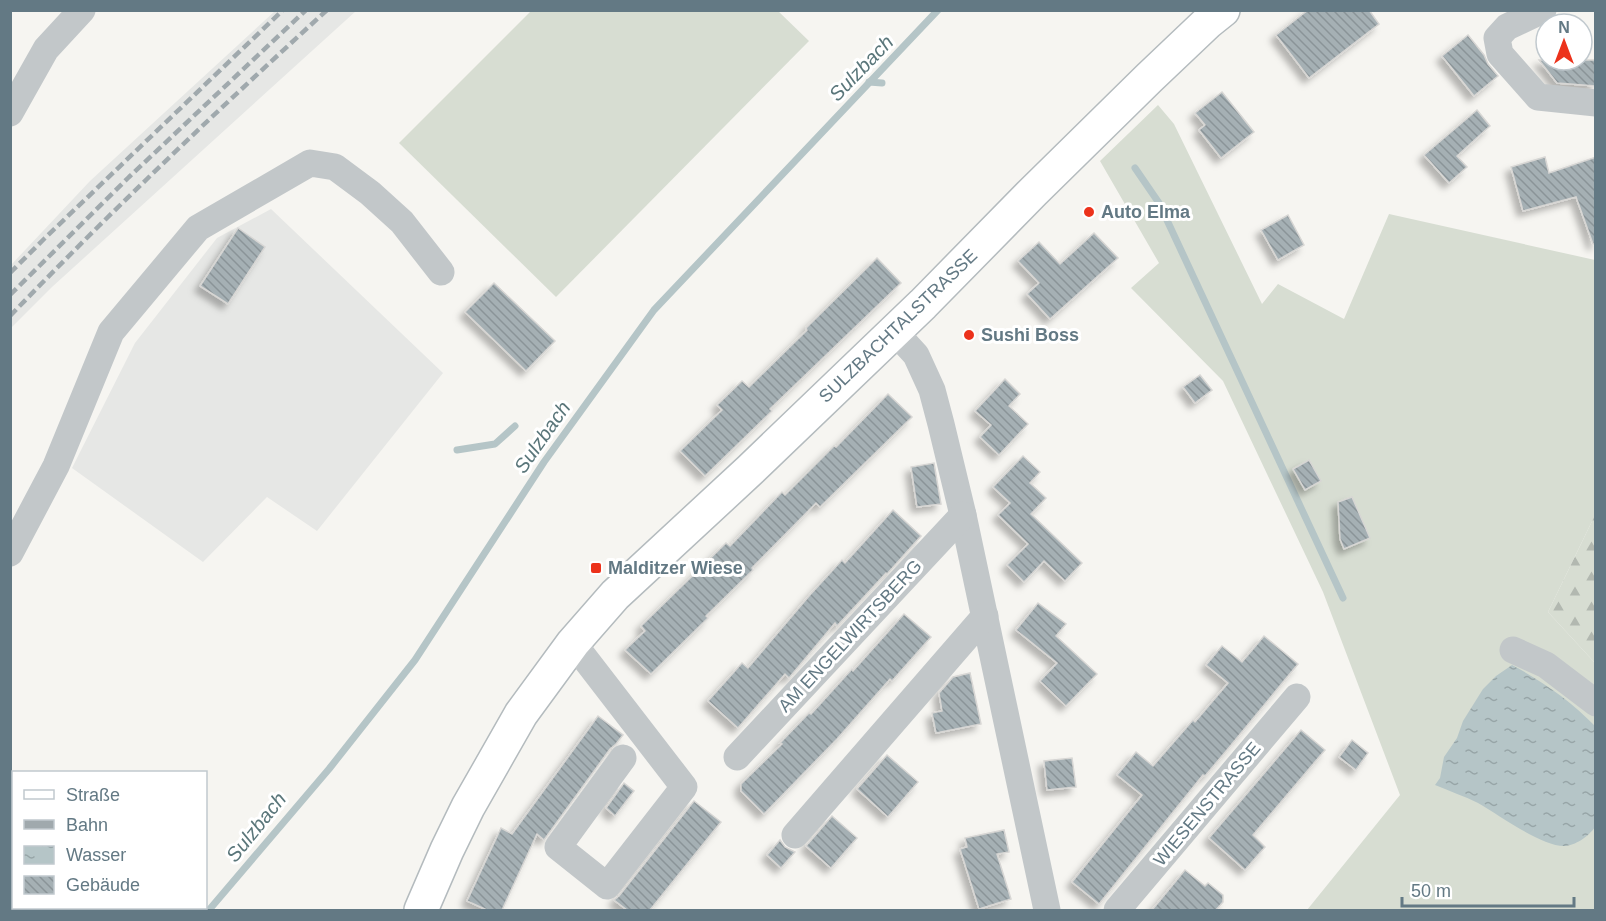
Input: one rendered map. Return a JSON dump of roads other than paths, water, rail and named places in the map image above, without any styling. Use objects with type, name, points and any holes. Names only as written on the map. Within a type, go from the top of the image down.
[{"type":"main road","name":"SULZBACHTALSTRASSE","points":[[422,910],[447,850],[490,767],[521,714],[573,643],[615,595],[734,486],[1149,78],[1223,10]]},
{"type":"street","points":[[10,113],[46,49],[82,10]]},
{"type":"street","points":[[1544,10],[1507,27],[1497,38],[1500,54],[1538,97],[1596,103]]},
{"type":"street","points":[[10,553],[56,465],[111,332],[198,228],[309,163],[335,167],[370,193],[402,222],[441,272]]},
{"type":"street","points":[[894,331],[916,355],[932,390],[941,424],[963,514],[1047,910]]},
{"type":"street","name":"AM ENGELWIRTSBERG","points":[[737,757],[963,514]]},
{"type":"street","points":[[795,835],[985,616]]},
{"type":"street","points":[[573,643],[684,787],[607,886],[558,847],[623,758]]},
{"type":"street","points":[[1513,651],[1546,665],[1596,703]]},
{"type":"street","name":"WIESENSTRASSE","points":[[1117,910],[1297,697]]},
{"type":"water","points":[[1512,665],[1556,692],[1595,726],[1595,827],[1573,844],[1564,846],[1544,841],[1478,803],[1435,785],[1440,778],[1444,757],[1457,738],[1463,721],[1483,689]]},
{"type":"waterway","name":"Sulzbach","points":[[209,910],[329,769],[415,660],[544,462],[654,310],[938,10]]},
{"type":"waterway","points":[[869,82],[882,83]]},
{"type":"waterway","points":[[1135,168],[1159,203],[1343,598]]},
{"type":"waterway","points":[[457,450],[495,444],[515,426]]},
{"type":"railway","points":[[10,273],[283,10]]},
{"type":"railway","points":[[10,295],[129,177],[306,10]]},
{"type":"railway","points":[[10,316],[166,160],[327,10]]},
{"type":"place","name":"Auto Elma","points":[[1089,212]]},
{"type":"place","name":"Sushi Boss","points":[[969,335]]},
{"type":"place","name":"Malditzer Wiese","points":[[596,568]]}]
